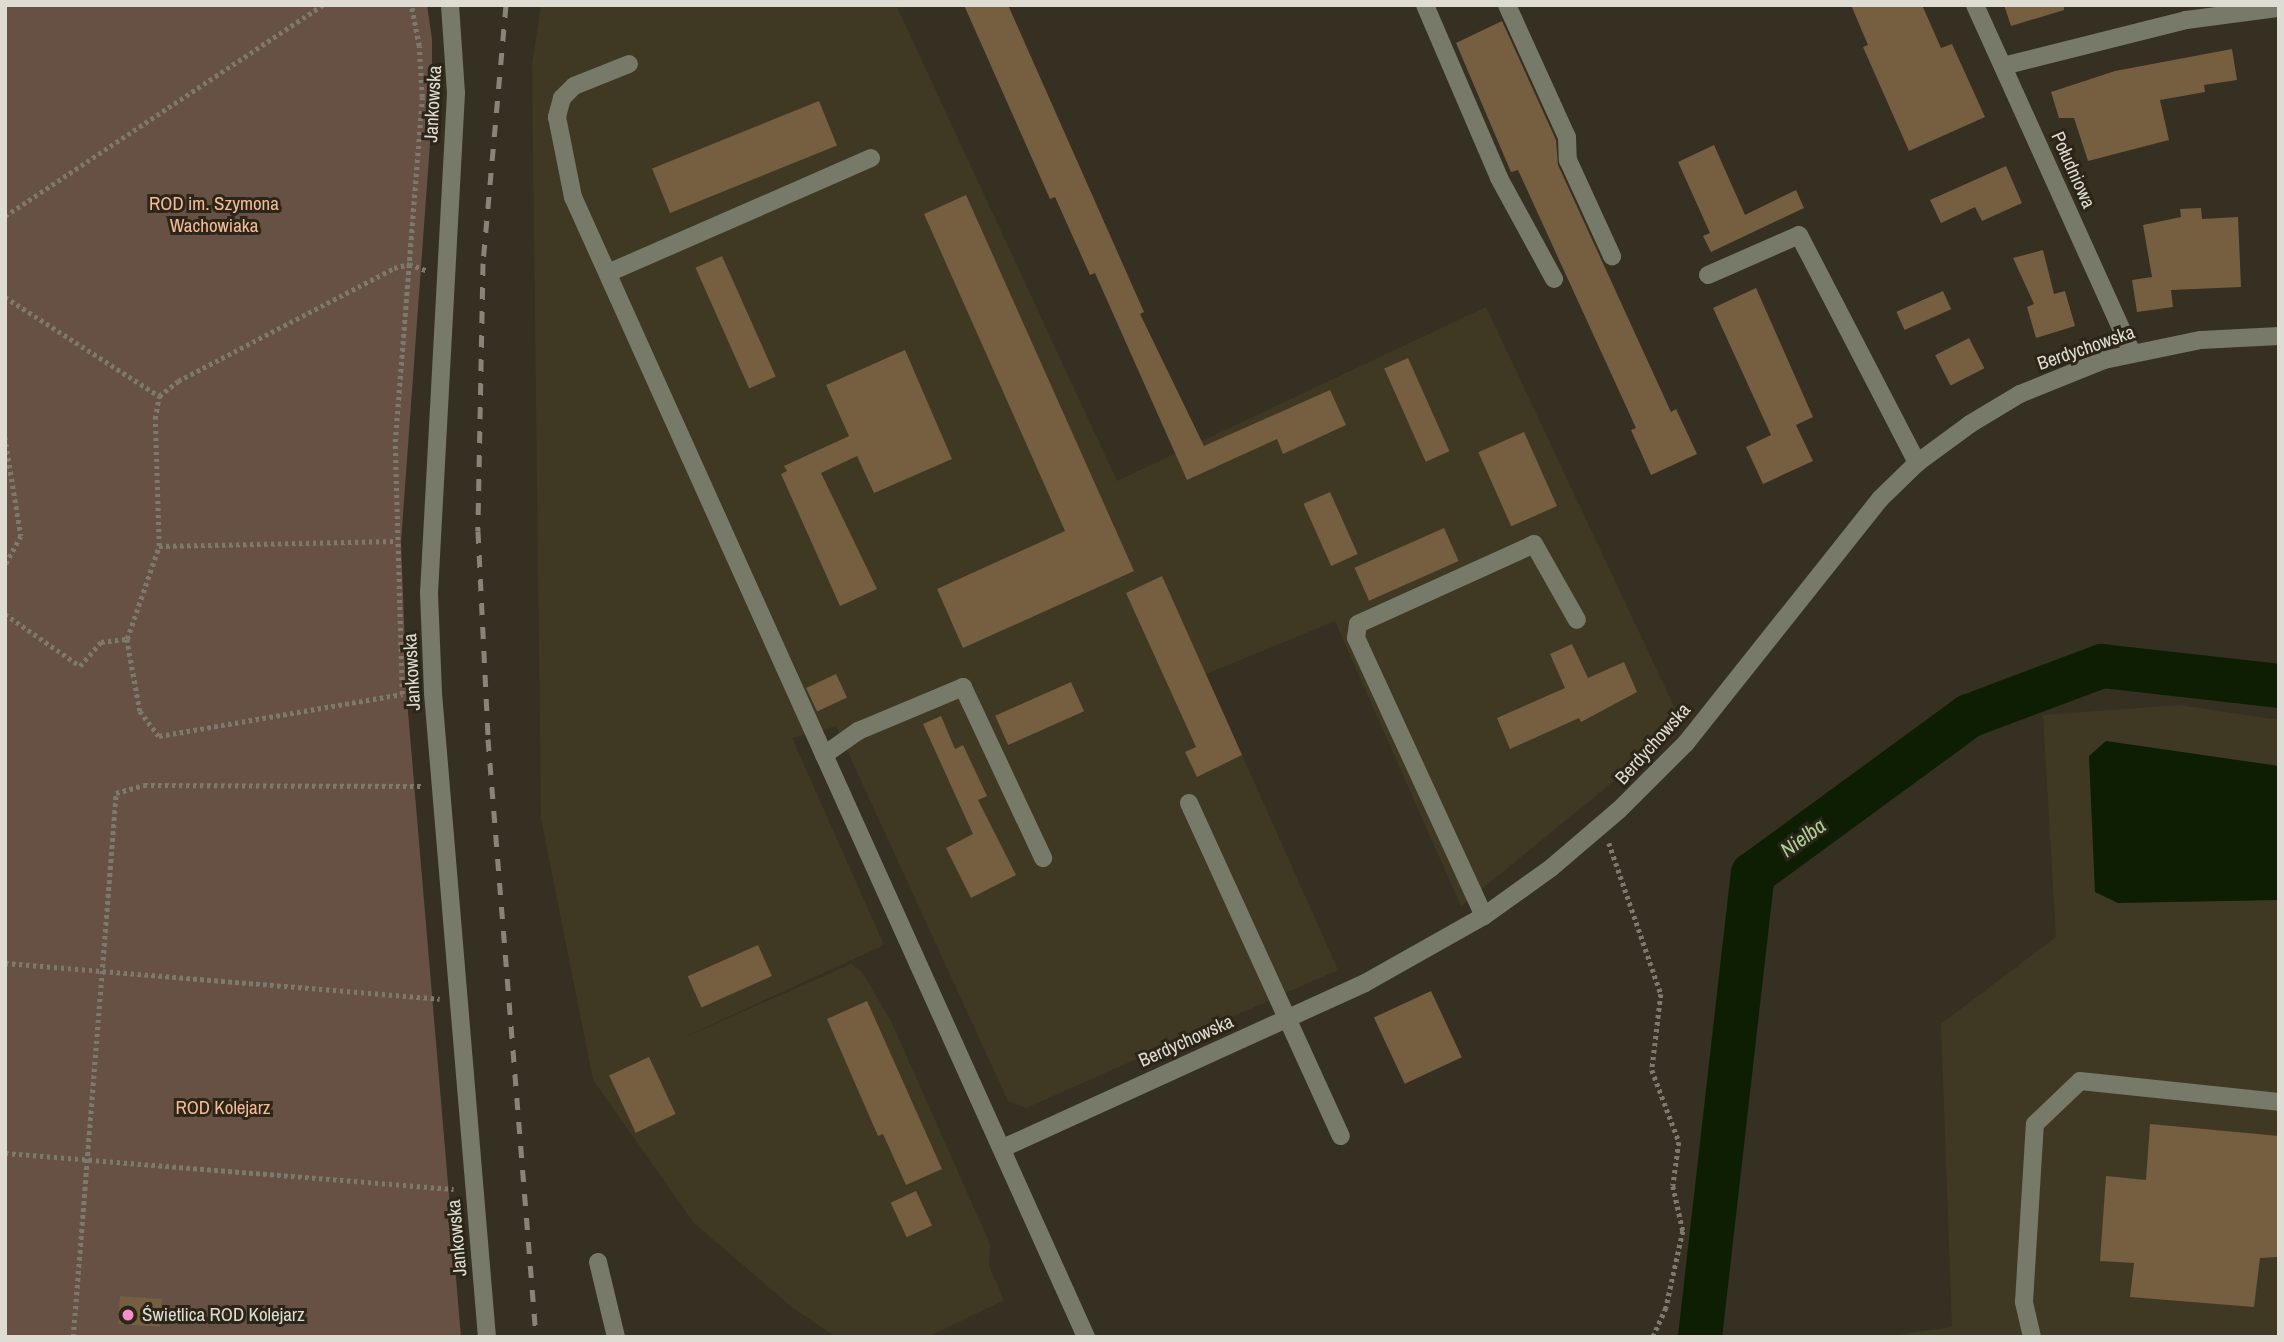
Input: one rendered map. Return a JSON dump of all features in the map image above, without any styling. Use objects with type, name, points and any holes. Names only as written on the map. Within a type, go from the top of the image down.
[{"type":"street","name":"Jankowska","points":[[450,5],[456,93],[443,272],[429,593],[440,786],[487,1337]]},
{"type":"street","points":[[1425,5],[1499,177],[1554,279]]},
{"type":"street","points":[[1507,5],[1567,137],[1568,160],[1612,256]]},
{"type":"street","name":"Południowa","points":[[1975,5],[2132,353]]},
{"type":"street","points":[[2003,66],[2186,20],[2279,8]]},
{"type":"street","points":[[629,64],[574,86],[562,98],[557,117],[573,197],[1086,1337]]},
{"type":"street","points":[[608,273],[871,158]]},
{"type":"street","points":[[1708,275],[1799,235],[1917,463]]},
{"type":"street","name":"Berdychowska","points":[[1003,1148],[1365,983],[1484,916],[1603,825],[1686,743],[1838,547],[1917,463],[2020,394],[2132,353],[2201,340],[2279,337]]},
{"type":"street","points":[[1484,916],[1356,638],[1358,624],[1534,544],[1577,620]]},
{"type":"street","points":[[824,755],[858,731],[962,687],[1043,858]]},
{"type":"street","points":[[1189,803],[1341,1136]]},
{"type":"street","points":[[2032,1337],[2024,1302],[2035,1124],[2080,1081],[2279,1102]]},
{"type":"street","points":[[598,1262],[616,1337]]},
{"type":"path","points":[[5,216],[323,5]]},
{"type":"path","points":[[409,264],[178,381],[159,396],[155,419],[159,546],[127,639],[139,711],[159,736],[402,694],[395,541],[395,442],[409,264],[422,97],[419,46],[411,5]]},
{"type":"path","points":[[409,264],[418,270],[443,272]]},
{"type":"path","points":[[5,297],[159,396]]},
{"type":"path","points":[[5,437],[21,536],[5,566]]},
{"type":"path","points":[[159,546],[395,541]]},
{"type":"path","points":[[5,614],[80,666],[101,642],[127,639]]},
{"type":"path","points":[[73,1337],[114,800],[122,788],[440,786]]},
{"type":"path","points":[[1603,825],[1661,994],[1652,1070],[1679,1142],[1673,1186],[1683,1231],[1666,1308],[1653,1337]]},
{"type":"path","points":[[5,963],[458,1001]]},
{"type":"path","points":[[5,1153],[474,1191]]},
{"type":"shaded area","points":[[541,5],[896,5],[1117,481],[1486,307],[1678,715],[1625,772],[1461,906],[1335,621],[1206,674],[1338,970],[1026,1108],[1008,1101],[836,726],[792,738],[884,945],[674,1042],[851,964],[862,972],[891,1021],[990,1244],[989,1266],[1004,1300],[928,1337],[836,1337],[793,1308],[694,1223],[593,1080],[541,818],[532,64]]},
{"type":"shaded area","points":[[2179,705],[2279,720],[2279,1337],[1883,1337],[1952,1327],[1941,1024],[2056,937],[2043,715]]},
{"type":"shaded area","points":[[2106,741],[2279,766],[2279,900],[2118,903],[2095,892],[2089,756]]},
{"type":"green space","points":[[5,5],[427,5],[432,39],[432,116],[401,542],[407,700],[461,1337],[5,1337]]},
{"type":"building","points":[[964,5],[1008,5],[1144,312],[1140,314],[1204,446],[1330,390],[1346,425],[1283,454],[1277,439],[1187,480],[1095,273],[1090,275],[1055,197],[1050,199]]},
{"type":"building","points":[[1851,5],[1922,5],[1941,48],[1952,44],[1985,117],[1909,151],[1863,47],[1868,45]]},
{"type":"building","points":[[2004,5],[2064,5],[2064,10],[2011,26]]},
{"type":"building","points":[[1502,21],[1556,140],[1558,165],[1671,412],[1676,409],[1697,454],[1651,475],[1631,430],[1636,428],[1518,170],[1511,172],[1456,43]]},
{"type":"building","points":[[2232,49],[2237,80],[2204,85],[2205,92],[2160,100],[2169,140],[2088,161],[2074,118],[2059,118],[2051,92],[2115,71]]},
{"type":"building","points":[[819,101],[837,146],[670,213],[652,168]]},
{"type":"building","points":[[1714,145],[1745,215],[1796,190],[1804,208],[1711,252],[1703,236],[1710,233],[1678,162]]},
{"type":"building","points":[[2006,166],[2022,203],[1982,221],[1975,207],[1941,223],[1930,200]]},
{"type":"building","points":[[966,195],[1134,571],[963,648],[937,589],[1065,531],[924,214]]},
{"type":"building","points":[[2201,208],[2202,219],[2238,217],[2241,287],[2171,290],[2173,307],[2137,312],[2132,280],[2152,277],[2143,225],[2181,217],[2180,209]]},
{"type":"building","points":[[2043,250],[2054,294],[2065,291],[2075,326],[2036,338],[2027,307],[2034,304],[2013,258]]},
{"type":"building","points":[[722,256],[776,377],[749,388],[696,268]]},
{"type":"building","points":[[1756,288],[1813,417],[1796,425],[1813,461],[1763,484],[1746,447],[1771,435],[1713,308]]},
{"type":"building","points":[[1943,291],[1951,309],[1905,330],[1896,312]]},
{"type":"building","points":[[1969,338],[1984,368],[1951,386],[1935,355]]},
{"type":"building","points":[[905,350],[952,459],[874,493],[857,456],[821,473],[877,589],[840,606],[781,474],[787,471],[784,466],[849,436],[826,385]]},
{"type":"building","points":[[1408,358],[1449,451],[1426,462],[1384,369]]},
{"type":"building","points":[[1524,432],[1557,506],[1511,526],[1478,452]]},
{"type":"building","points":[[1330,492],[1358,554],[1331,566],[1304,504]]},
{"type":"building","points":[[1444,528],[1459,561],[1369,601],[1354,568]]},
{"type":"building","points":[[1162,576],[1242,755],[1197,777],[1185,752],[1196,747],[1126,593]]},
{"type":"building","points":[[1572,644],[1588,678],[1624,662],[1637,692],[1581,722],[1579,718],[1510,749],[1497,718],[1565,688],[1550,654]]},
{"type":"building","points":[[836,674],[847,698],[817,712],[806,688]]},
{"type":"building","points":[[1071,682],[1084,711],[1008,745],[995,716]]},
{"type":"building","points":[[941,716],[955,749],[963,745],[987,796],[978,800],[1016,875],[971,898],[946,848],[973,834],[923,724]]},
{"type":"building","points":[[758,945],[772,976],[701,1007],[688,976]]},
{"type":"building","points":[[1431,991],[1462,1057],[1405,1084],[1374,1018]]},
{"type":"building","points":[[867,1001],[942,1169],[906,1185],[883,1134],[878,1136],[827,1019]]},
{"type":"building","points":[[649,1057],[676,1114],[636,1133],[609,1076]]},
{"type":"building","points":[[2150,1124],[2279,1136],[2277,1257],[2260,1258],[2254,1307],[2130,1297],[2134,1263],[2100,1261],[2106,1176],[2146,1180]]},
{"type":"building","points":[[916,1191],[932,1225],[907,1237],[891,1203]]},
{"type":"building","points":[[120,1296],[162,1299],[160,1327],[118,1324]]},
{"type":"waterway","name":"Nielba","points":[[1700,1337],[1753,874],[1969,716],[2102,666],[2279,686]]},
{"type":"railway","points":[[506,5],[483,263],[478,531],[488,739],[536,1337]]},
{"type":"place","name":"Świetlica ROD Kolejarz","points":[[128,1315]]},
{"type":"park label","name":"ROD im. Szymona Wachowiaka","points":[[214,215]]},
{"type":"park label","name":"ROD Kolejarz","points":[[223,1108]]}]
